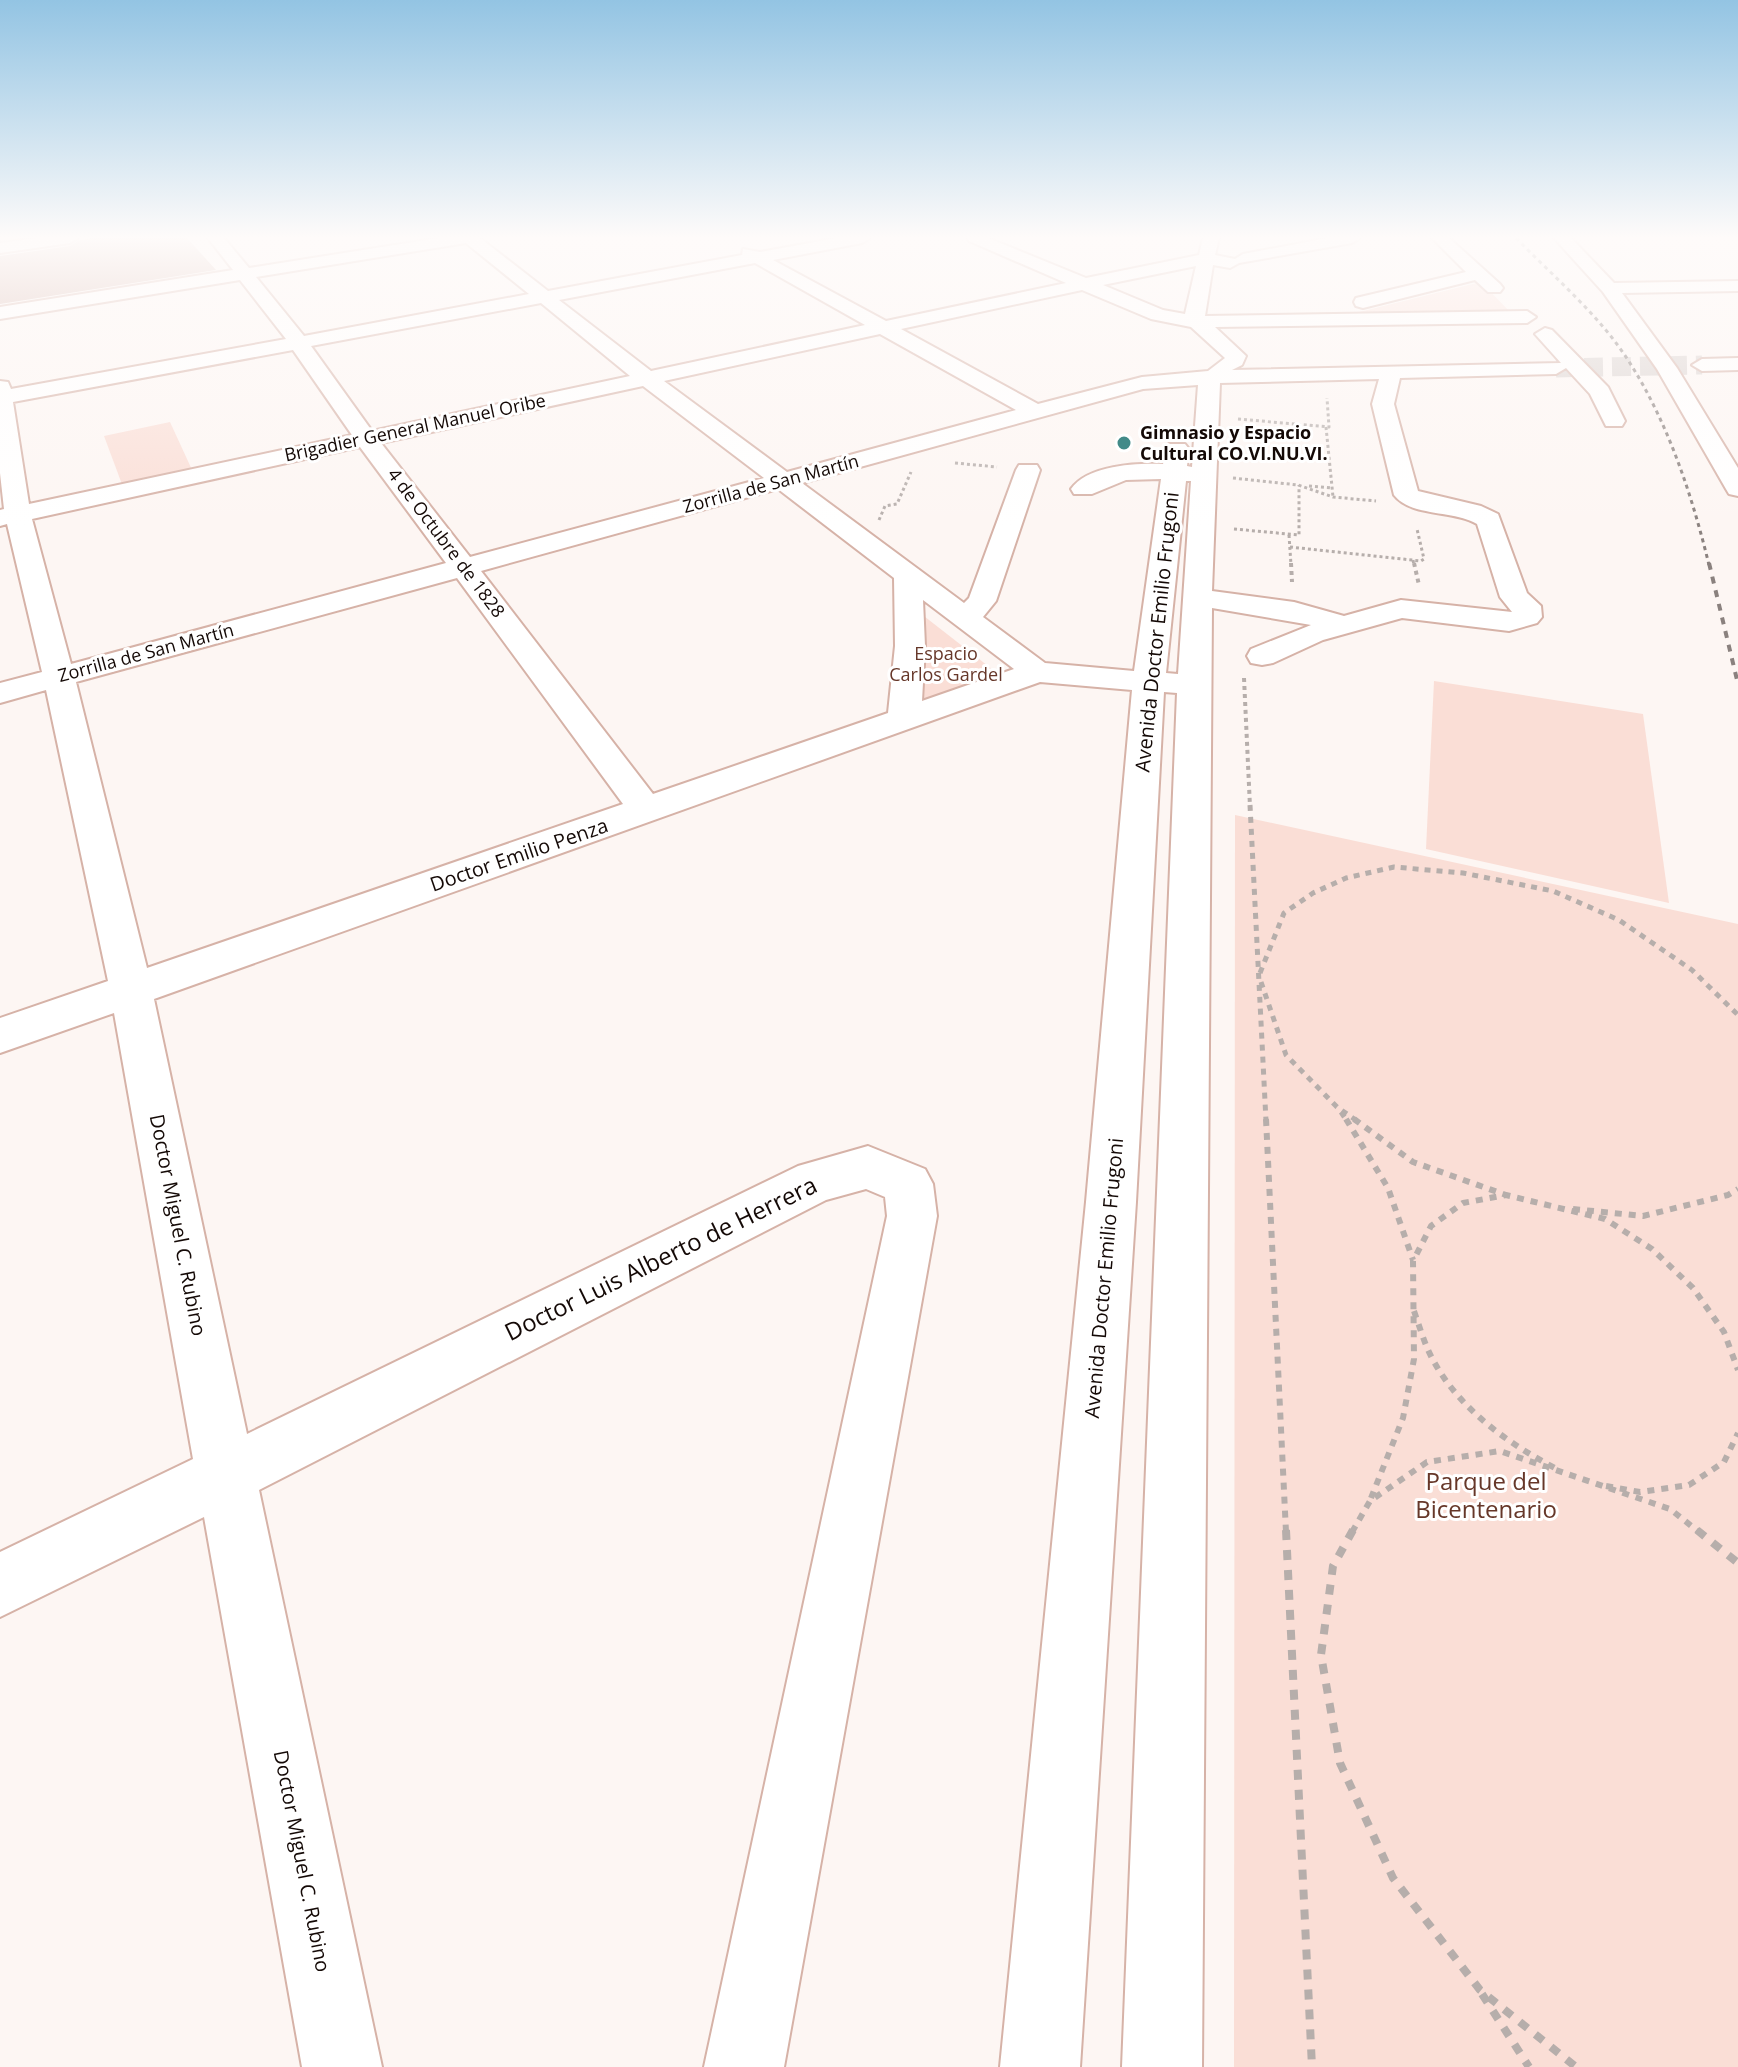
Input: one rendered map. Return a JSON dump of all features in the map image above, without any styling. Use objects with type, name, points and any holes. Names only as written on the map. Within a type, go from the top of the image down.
[{"type":"street","name":"4 de Octubre de 1828","points":[[292,334],[366,439],[647,810]]},
{"type":"street","points":[[1,394],[344,334]]},
{"type":"street","points":[[592,334],[1037,672],[1171,683]]},
{"type":"street","name":"Brigadier General Manuel Oribe","points":[[9,516],[847,334]]},
{"type":"street","points":[[895,334],[1037,413]]},
{"type":"street","points":[[1182,334],[1214,360],[1400,334]]},
{"type":"street","name":"Avenida Doctor Emilio Frugoni","points":[[1040,2067],[1111,1202],[1171,683],[1188,474],[1214,360],[1212,334]]},
{"type":"street","points":[[1214,360],[1272,334]]},
{"type":"street","points":[[1544,334],[1600,392],[1614,421]]},
{"type":"street","points":[[1643,334],[1667,368],[1738,489]]},
{"type":"street","name":"Zorrilla de San Martín","points":[[0,693],[1037,413],[1214,360],[1312,375],[1556,368]]},
{"type":"street","points":[[1702,365],[1738,364]]},
{"type":"street","points":[[1262,656],[1312,634],[1401,609],[1509,622],[1527,617],[1526,606],[1514,597],[1489,520],[1467,510],[1424,506],[1407,495],[1383,404],[1391,374]]},
{"type":"street","name":"Doctor Miguel C. Rubino","points":[[1,394],[9,516],[59,677],[131,991],[342,2067]]},
{"type":"street","points":[[964,619],[982,601],[1028,470]]},
{"type":"street","points":[[1083,489],[1095,481],[1119,473],[1148,470],[1188,474]]},
{"type":"street","name":"Avenida Doctor Emilio Frugoni","points":[[1162,2067],[1171,683],[1199,598],[1201,525],[1188,474]]},
{"type":"street","points":[[904,718],[910,646],[908,577]]},
{"type":"street","points":[[1199,598],[1294,611],[1343,625]]},
{"type":"street","name":"Doctor Emilio Penza","points":[[0,1036],[1037,672]]},
{"type":"street","name":"Doctor Luis Alberto de Herrera","points":[[0,1585],[815,1181],[868,1167],[908,1184],[912,1216],[744,2067]]},
{"type":"path","points":[[1214,360],[1326,427]]},
{"type":"path","points":[[1312,375],[1326,387],[1331,426],[1326,427]]},
{"type":"path","points":[[1326,427],[1333,497]]},
{"type":"path","points":[[867,546],[885,506],[897,504],[912,470]]},
{"type":"path","points":[[1188,474],[1332,488]]},
{"type":"path","points":[[1290,547],[1423,561],[1424,506],[1333,497],[1298,485]]},
{"type":"path","points":[[1201,525],[1289,535],[1301,533],[1298,485]]},
{"type":"path","points":[[1289,535],[1294,611]]},
{"type":"path","points":[[1262,656],[1244,674],[1312,2067]]},
{"type":"path","points":[[1738,1015],[1692,970],[1619,920],[1553,891],[1463,873],[1394,867],[1346,878],[1313,893],[1284,913],[1259,976],[1286,1055],[1337,1107],[1413,1162],[1506,1195],[1605,1219],[1652,1249],[1693,1288],[1724,1332],[1738,1370]]},
{"type":"path","points":[[1337,1107],[1388,1188],[1413,1261],[1414,1359],[1403,1418],[1370,1501],[1333,1566],[1321,1655],[1340,1763],[1393,1878],[1480,1990],[1529,2067]]},
{"type":"path","points":[[1556,1207],[1643,1216],[1728,1195],[1738,1189]]},
{"type":"path","points":[[1413,1261],[1431,1226],[1463,1203],[1506,1195]]},
{"type":"path","points":[[1413,1306],[1432,1357],[1469,1408],[1522,1452],[1584,1482],[1640,1492],[1689,1485],[1724,1462],[1738,1433]]},
{"type":"path","points":[[1370,1501],[1427,1462],[1500,1451],[1670,1509],[1738,1563]]},
{"type":"path","points":[[1480,1990],[1576,2067]]},
{"type":"green space","points":[[170,422],[193,472],[123,487],[104,436]]},
{"type":"green space","name":"Espacio Carlos Gardel","points":[[920,613],[997,673],[924,701]]},
{"type":"green space","points":[[1434,681],[1643,714],[1669,903],[1426,849]]},
{"type":"green space","name":"Parque del Bicentenario","points":[[1235,815],[1738,924],[1738,2067],[1234,2067]]},
{"type":"tunnel","points":[[1556,368],[1702,365]]},
{"type":"railway","points":[[1610,334],[1642,384],[1667,434],[1695,512],[1709,565]]},
{"type":"railway","points":[[1709,563],[1738,684]]},
{"type":"place","name":"Gimnasio y Espacio Cultural CO.VI.NU.VI.","points":[[1124,443]]}]
